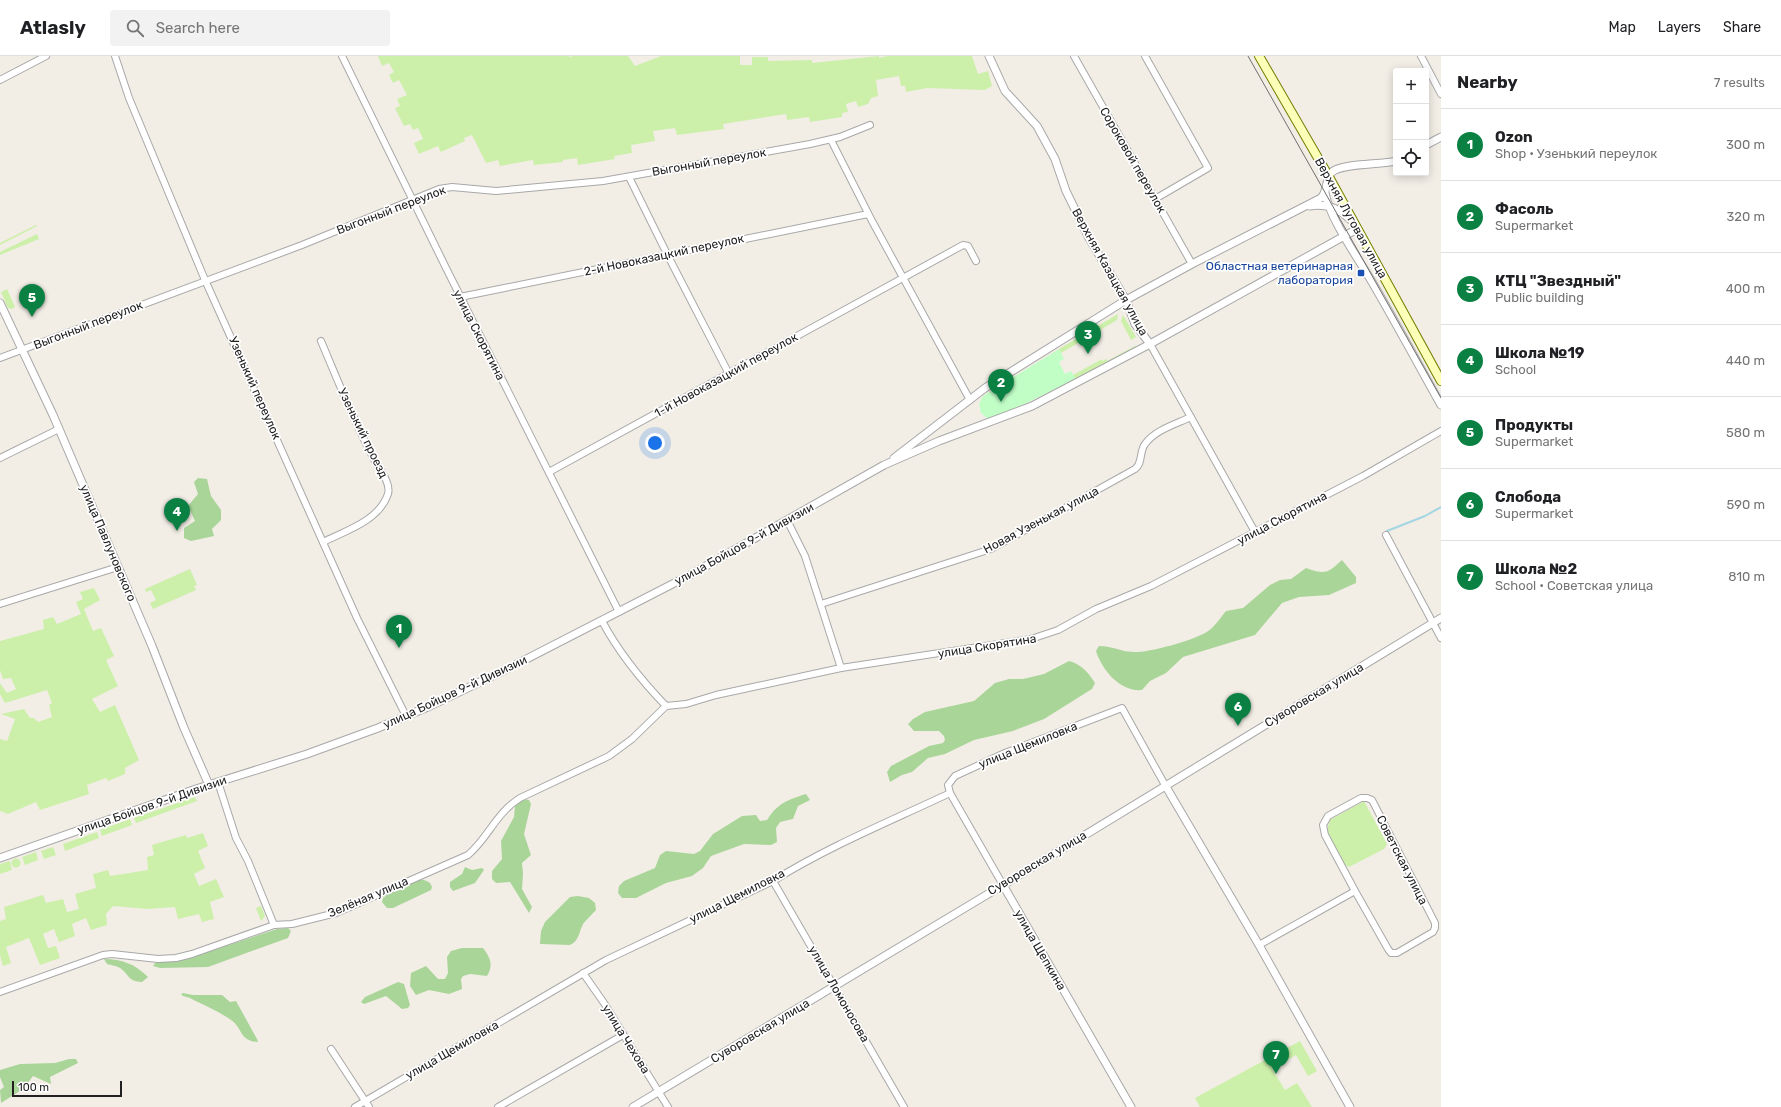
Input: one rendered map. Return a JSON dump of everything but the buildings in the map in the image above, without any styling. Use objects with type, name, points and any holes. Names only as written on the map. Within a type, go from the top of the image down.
[{"type":"main road","name":"Верхняя Луговая улица","points":[[1259,56],[1329,177],[1441,381]]},
{"type":"street","points":[[0,80],[46,56]]},
{"type":"street","name":"Узенький переулок","points":[[115,56],[129,98],[205,280],[357,618],[406,716]]},
{"type":"street","name":"улица Скорятина","points":[[342,56],[460,297],[619,612]]},
{"type":"street","name":"Верхняя Казацкая улица","points":[[989,56],[1005,92],[1037,126],[1055,159],[1066,191],[1089,238],[1126,300],[1135,324],[1150,344],[1255,532]]},
{"type":"street","name":"Сороковой переулок","points":[[1074,56],[1192,264]]},
{"type":"street","points":[[1145,56],[1208,168],[1155,199]]},
{"type":"street","points":[[1421,56],[1441,94]]},
{"type":"street","name":"Выгонный переулок","points":[[0,358],[205,280],[302,245],[446,188],[496,191],[603,181],[831,140],[870,125]]},
{"type":"street","points":[[1429,143],[1441,136]]},
{"type":"street","points":[[831,140],[868,214],[970,400]]},
{"type":"street","points":[[1325,193],[1329,177],[1333,171],[1338,168],[1386,164],[1393,162]]},
{"type":"street","points":[[629,176],[666,254],[729,374]]},
{"type":"street","name":"улица Бойцов 9-й Дивизии","points":[[884,465],[991,384],[1126,300],[1192,264],[1297,211],[1320,198],[1325,193]]},
{"type":"street","name":"Верхняя Луговая улица","points":[[1325,193],[1329,206],[1345,236],[1441,405]]},
{"type":"street","points":[[1297,211],[1312,206],[1329,206],[1343,213],[1356,226]]},
{"type":"street","name":"2-й Новоказацкий переулок","points":[[460,297],[868,214]]},
{"type":"street","name":"улица Бойцов 9-й Дивизии","points":[[0,858],[209,785],[307,754],[406,716],[509,668],[690,575],[884,465],[939,441],[1032,406],[1150,344],[1345,236],[1356,226]]},
{"type":"street","name":"1-й Новоказацкий переулок","points":[[549,472],[963,245],[968,246],[976,261]]},
{"type":"street","name":"улица Павлуновского","points":[[0,303],[59,429],[152,646],[188,740],[209,785]]},
{"type":"street","name":"Узенький проезд","points":[[320,341],[368,448],[386,481],[388,490],[388,494],[380,507],[366,521],[323,542]]},
{"type":"street","name":"Новая Узенькая улица","points":[[821,604],[991,549],[1135,469],[1140,464],[1143,448],[1151,437],[1191,417]]},
{"type":"street","points":[[0,458],[59,429]]},
{"type":"street","name":"улица Скорятина","points":[[666,706],[686,704],[716,695],[841,668],[1044,636],[1069,625],[1096,609],[1151,586],[1374,470],[1441,431]]},
{"type":"street","points":[[787,520],[806,556],[841,668]]},
{"type":"street","points":[[1386,535],[1441,638]]},
{"type":"street","points":[[0,604],[118,567]]},
{"type":"street","name":"Суворовская улица","points":[[633,1107],[1003,885],[1441,618]]},
{"type":"street","points":[[602,621],[611,639],[633,670],[666,706]]},
{"type":"street","name":"Зелёная улица","points":[[0,992],[103,955],[112,954],[158,959],[176,958],[192,954],[274,925],[292,924],[336,913],[468,855],[476,848],[494,822],[510,804],[609,756],[632,739],[666,706]]},
{"type":"street","name":"улица Щемиловка","points":[[355,1107],[606,960],[773,881],[836,846],[950,793],[948,785],[955,776],[1005,753],[1122,708],[1165,785]]},
{"type":"street","points":[[218,782],[236,838],[248,861],[274,925]]},
{"type":"street","points":[[1165,785],[1259,945],[1350,1107]]},
{"type":"street","name":"улица Щепкина","points":[[950,793],[1130,1107]]},
{"type":"street","name":"Советская улица","points":[[1361,798],[1367,798],[1372,800],[1436,928],[1433,932],[1416,943],[1397,953],[1391,952],[1355,891],[1325,835],[1323,825],[1328,816],[1361,798]]},
{"type":"street","name":"улица Ломоносова","points":[[773,881],[904,1107]]},
{"type":"street","points":[[1259,945],[1355,891]]},
{"type":"street","name":"улица Чехова","points":[[584,973],[668,1107]]},
{"type":"street","points":[[498,1107],[623,1035]]},
{"type":"street","points":[[331,1049],[369,1107]]},
{"type":"green space","points":[[378,56],[628,56],[635,66],[661,56],[740,56],[740,65],[752,65],[752,57],[768,57],[768,61],[812,60],[812,63],[879,56],[879,58],[887,56],[972,56],[978,74],[988,71],[992,86],[985,90],[927,88],[906,92],[905,86],[901,86],[899,76],[876,80],[878,96],[871,98],[868,104],[858,107],[856,101],[846,104],[848,112],[842,113],[842,117],[810,122],[809,117],[787,120],[786,114],[723,124],[724,129],[677,135],[675,128],[653,131],[655,141],[631,145],[632,153],[614,156],[615,159],[578,165],[577,158],[563,160],[563,162],[534,165],[533,160],[500,166],[498,160],[486,163],[472,135],[464,138],[465,141],[441,152],[438,146],[419,154],[414,143],[423,139],[418,128],[413,130],[410,124],[404,126],[395,108],[400,106],[397,99],[407,95],[399,80],[393,83],[389,75],[394,72],[389,63],[382,66]]},
{"type":"green space","points":[[36,225],[37,226],[0,245],[0,243]]},
{"type":"green space","points":[[37,234],[39,239],[0,255],[0,252]]},
{"type":"green space","points":[[7,289],[15,307],[12,309],[8,308],[1,292]]},
{"type":"green space","points":[[1118,314],[1117,320],[1061,353],[1059,349]]},
{"type":"green space","points":[[1123,315],[1136,337],[1131,340],[1121,321]]},
{"type":"green space","points":[[1135,346],[1136,347],[1076,379],[1073,375],[1102,359],[1102,361],[1106,359],[1107,361]]},
{"type":"green space","points":[[1059,349],[1064,359],[1059,362],[1065,374],[1071,371],[1076,379],[995,418],[987,418],[981,413],[979,404],[983,396]]},
{"type":"green space","points":[[198,478],[207,479],[211,496],[221,510],[221,520],[212,529],[214,536],[191,541],[184,538],[184,528],[195,521],[188,506],[198,494],[194,482]]},
{"type":"green space","points":[[1342,560],[1356,577],[1356,583],[1329,595],[1299,597],[1282,603],[1255,635],[1183,657],[1166,673],[1150,681],[1142,690],[1134,690],[1119,684],[1107,672],[1096,651],[1099,646],[1138,652],[1166,647],[1188,640],[1212,628],[1226,611],[1243,608],[1270,585],[1280,580],[1291,579],[1306,568],[1318,572],[1326,572]]},
{"type":"green space","points":[[190,569],[197,585],[194,586],[196,590],[153,609],[150,603],[156,600],[151,590],[146,592],[145,589]]},
{"type":"green space","points":[[94,588],[100,600],[84,609],[93,631],[101,628],[114,656],[106,660],[118,686],[92,699],[100,712],[115,705],[139,760],[125,768],[125,774],[108,781],[106,778],[87,785],[89,794],[40,810],[36,802],[8,814],[0,811],[0,739],[7,741],[15,719],[1,714],[24,709],[30,718],[34,718],[38,722],[52,717],[49,705],[52,703],[47,690],[5,703],[0,694],[0,683],[7,693],[16,689],[11,678],[3,679],[0,670],[0,641],[44,629],[43,620],[53,617],[57,624],[81,614],[76,602],[83,599],[80,592]]},
{"type":"green space","points":[[1069,661],[1081,666],[1090,675],[1095,683],[1092,689],[1044,719],[1013,731],[974,740],[945,754],[928,758],[912,772],[902,775],[890,782],[887,772],[891,766],[929,746],[943,743],[945,740],[944,736],[939,731],[914,731],[908,724],[913,719],[925,712],[974,701],[995,683],[1009,679],[1023,679],[1044,674]]},
{"type":"green space","points":[[806,794],[810,800],[798,806],[793,819],[780,822],[776,828],[777,842],[771,845],[744,844],[711,856],[703,868],[692,876],[666,883],[636,898],[622,898],[618,893],[619,886],[624,881],[655,868],[660,855],[666,851],[694,854],[700,851],[713,834],[742,816],[756,815],[760,821],[767,820],[779,806],[793,798]]},
{"type":"green space","points":[[195,797],[197,801],[136,823],[134,818]]},
{"type":"green space","points":[[524,799],[529,800],[531,804],[524,834],[531,855],[522,863],[522,889],[532,907],[529,913],[510,882],[496,883],[492,879],[492,871],[502,859],[501,841],[514,817],[515,806]]},
{"type":"green space","points":[[1364,801],[1387,844],[1384,849],[1349,867],[1344,864],[1327,830],[1330,820]]},
{"type":"green space","points":[[130,819],[132,825],[102,836],[100,830]]},
{"type":"green space","points":[[97,832],[99,838],[65,851],[63,844]]},
{"type":"green space","points":[[203,833],[208,846],[198,851],[205,868],[194,874],[199,886],[216,879],[224,897],[210,902],[214,919],[202,922],[199,914],[178,919],[175,907],[148,909],[113,906],[106,914],[107,925],[91,930],[86,918],[72,924],[75,936],[59,942],[54,929],[43,934],[48,948],[56,946],[60,958],[40,965],[29,938],[6,947],[11,963],[3,966],[0,955],[0,921],[6,919],[4,907],[43,895],[46,903],[63,899],[67,912],[79,909],[75,894],[96,888],[93,874],[108,870],[110,876],[148,870],[147,857],[154,855],[152,845],[186,835],[187,838]]},
{"type":"green space","points":[[53,847],[56,855],[44,859],[41,851]]},
{"type":"green space","points":[[36,852],[38,860],[25,865],[22,857]]},
{"type":"green space","points":[[14,859],[18,859],[20,863],[18,867],[14,867],[12,865],[12,861]]},
{"type":"green space","points":[[10,861],[12,870],[0,874],[0,864]]},
{"type":"green space","points":[[465,867],[472,870],[482,868],[484,870],[475,883],[453,891],[450,887],[450,882],[462,874]]},
{"type":"green space","points":[[419,879],[429,882],[432,887],[431,890],[393,908],[387,908],[382,902],[383,898],[387,895]]},
{"type":"green space","points":[[578,896],[589,898],[595,903],[596,910],[583,924],[575,941],[570,945],[540,944],[541,931],[545,922],[570,897]]},
{"type":"green space","points":[[261,906],[265,916],[261,921],[256,908]]},
{"type":"green space","points":[[288,928],[291,931],[288,938],[208,967],[160,968],[153,966],[156,962],[189,958],[277,929]]},
{"type":"green space","points":[[462,948],[483,948],[488,955],[491,965],[487,976],[470,974],[463,976],[461,979],[462,989],[449,994],[429,990],[416,995],[410,986],[411,973],[426,966],[438,979],[445,979],[448,973],[447,957],[451,951]]},
{"type":"green space","points":[[104,959],[128,963],[148,977],[142,982],[131,979],[120,968],[107,964]]},
{"type":"green space","points":[[398,982],[404,984],[410,1005],[408,1008],[402,1009],[386,996],[364,1004],[361,1002],[365,997]]},
{"type":"green space","points":[[181,994],[193,995],[222,995],[230,1002],[236,1001],[258,1042],[247,1039],[235,1023],[216,1011],[183,996]]},
{"type":"green space","points":[[1300,1041],[1317,1071],[1308,1076],[1296,1055],[1272,1069],[1285,1090],[1297,1083],[1312,1107],[1200,1107],[1195,1098]]},
{"type":"green space","points":[[69,1059],[76,1059],[78,1063],[50,1077],[51,1084],[33,1076],[23,1089],[1,1103],[0,1090],[4,1087],[0,1077],[0,1070],[20,1064],[55,1063]]},
{"type":"waterway","points":[[1387,531],[1425,516],[1441,507]]},
{"type":"tram line","points":[[1248,56],[1441,398]]},
{"type":"place","name":"Областная ветеринарная лаборатория","points":[[1361,273]]},
{"type":"place","name":"Продукты","points":[[32,317]]},
{"type":"place","name":"КТЦ \"Звездный\"","points":[[1088,354]]},
{"type":"place","name":"Фасоль","points":[[1001,402]]},
{"type":"place","name":"Школа №19","points":[[177,531]]},
{"type":"place","name":"Ozon","points":[[399,648]]},
{"type":"place","name":"Слобода","points":[[1238,726]]},
{"type":"place","name":"Школа №2","points":[[1276,1074]]}]
